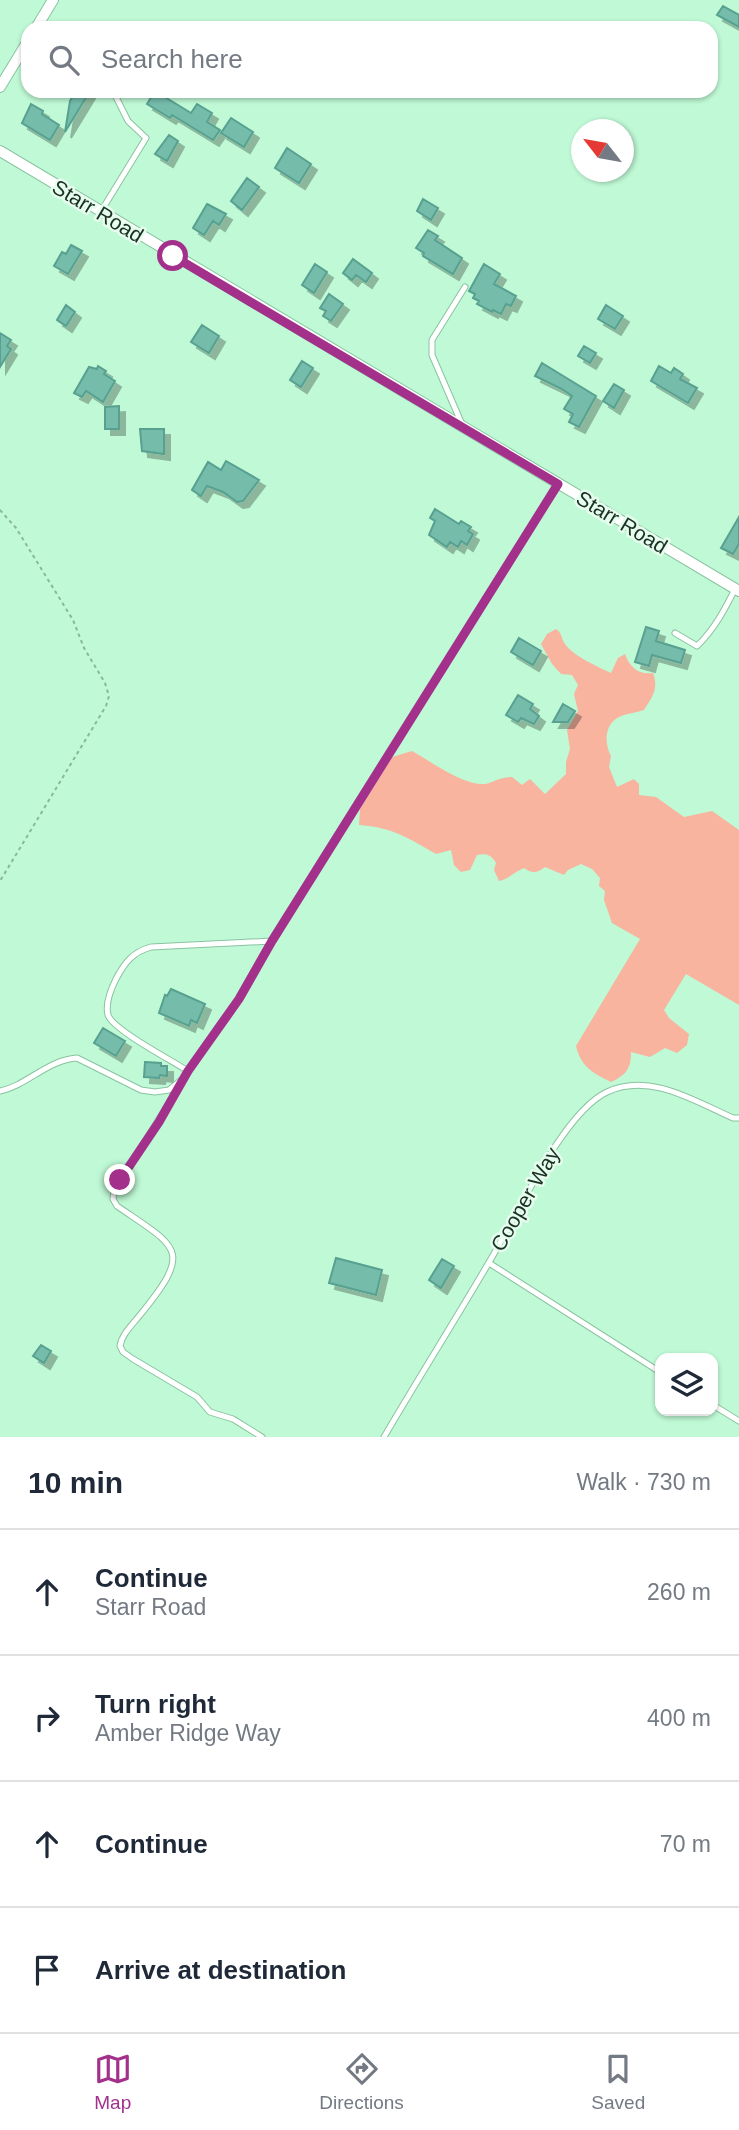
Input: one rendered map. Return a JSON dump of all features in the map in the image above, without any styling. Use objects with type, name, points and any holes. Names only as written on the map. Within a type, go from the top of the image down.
[{"type":"street","points":[[40,21],[53,0]]},
{"type":"street","points":[[0,87],[21,52]]},
{"type":"street","name":"Starr Road","points":[[0,151],[737,590]]},
{"type":"lane","points":[[100,213],[146,138],[128,121],[116,98]]},
{"type":"lane","points":[[463,428],[432,355],[432,340],[465,286]]},
{"type":"lane","points":[[262,1437],[233,1419],[211,1412],[197,1397],[123,1352],[120,1346],[123,1336],[156,1295],[169,1274],[173,1259],[171,1247],[165,1239],[117,1206],[113,1199],[114,1191],[187,1074],[239,999],[272,941],[558,484]]},
{"type":"lane","points":[[675,633],[697,646],[737,590]]},
{"type":"lane","points":[[187,1074],[112,1023],[107,1008],[110,992],[121,969],[139,950],[151,947],[272,941]]},
{"type":"lane","points":[[0,1091],[16,1087],[56,1062],[71,1058],[77,1058],[141,1090],[155,1092],[169,1090],[187,1074]]},
{"type":"lane","name":"Cooper Way","points":[[384,1437],[563,1134],[585,1107],[608,1092],[637,1085],[667,1088],[733,1118],[739,1118]]},
{"type":"lane","points":[[489,1263],[655,1369]]},
{"type":"lane","points":[[718,1408],[739,1421]]},
{"type":"path","points":[[0,510],[16,528],[73,620],[109,696],[106,706],[0,881]]},
{"type":"shaded area","points":[[556,629],[573,652],[611,673],[618,658],[625,654],[636,670],[653,673],[655,688],[644,710],[615,719],[607,734],[611,756],[609,767],[617,787],[634,779],[639,784],[639,795],[656,797],[684,817],[712,811],[739,830],[739,1005],[686,974],[664,1010],[669,1018],[689,1034],[687,1045],[677,1053],[665,1048],[650,1057],[631,1052],[627,1071],[611,1082],[589,1068],[581,1059],[576,1046],[640,939],[612,923],[604,900],[605,891],[599,886],[600,878],[592,869],[581,864],[564,875],[545,867],[534,872],[524,868],[499,881],[494,870],[496,863],[488,855],[477,855],[470,870],[461,872],[454,865],[451,850],[436,854],[390,831],[359,825],[360,809],[392,757],[412,751],[447,772],[477,784],[512,777],[522,785],[530,779],[545,794],[566,774],[570,749],[567,730],[578,711],[574,694],[578,685],[572,675],[561,674],[541,644],[547,634]]},
{"type":"building","points":[[723,6],[739,15],[739,27],[717,15]]},
{"type":"building","points":[[72,98],[86,98],[65,132]]},
{"type":"building","points":[[151,98],[166,98],[191,113],[197,104],[212,113],[207,122],[220,130],[213,140],[172,115],[170,118],[147,104]]},
{"type":"building","points":[[31,104],[59,125],[50,140],[22,123]]},
{"type":"building","points":[[231,118],[253,132],[244,147],[221,133]]},
{"type":"building","points":[[169,135],[178,141],[167,161],[155,154]]},
{"type":"building","points":[[287,148],[311,164],[299,183],[275,168]]},
{"type":"building","points":[[247,178],[259,187],[242,210],[231,201]]},
{"type":"building","points":[[423,199],[438,208],[431,220],[417,211]]},
{"type":"building","points":[[207,204],[226,214],[219,225],[213,221],[204,235],[193,228]]},
{"type":"building","points":[[428,230],[438,236],[435,240],[462,258],[453,274],[423,256],[424,253],[416,248]]},
{"type":"building","points":[[71,245],[82,251],[68,274],[54,266],[62,252],[66,254]]},
{"type":"building","points":[[353,259],[372,273],[366,282],[356,275],[352,280],[343,273]]},
{"type":"building","points":[[315,264],[327,272],[314,293],[302,285]]},
{"type":"building","points":[[484,264],[500,274],[494,284],[516,296],[511,306],[506,304],[501,314],[477,304],[479,301],[473,298],[475,294],[469,291]]},
{"type":"building","points":[[329,294],[343,304],[331,321],[323,316],[326,311],[320,308]]},
{"type":"building","points":[[66,305],[75,312],[66,326],[57,320]]},
{"type":"building","points":[[606,305],[623,316],[615,329],[598,319]]},
{"type":"building","points":[[202,325],[219,336],[209,353],[191,342]]},
{"type":"building","points":[[0,333],[11,340],[7,346],[11,349],[0,367]]},
{"type":"building","points":[[584,346],[596,353],[590,363],[578,356]]},
{"type":"building","points":[[302,361],[313,368],[301,387],[290,380]]},
{"type":"building","points":[[542,363],[596,396],[579,427],[569,422],[573,414],[564,409],[572,396],[535,376]]},
{"type":"building","points":[[98,366],[115,381],[103,402],[86,391],[82,397],[74,393],[89,367],[97,369]]},
{"type":"building","points":[[659,366],[671,373],[674,368],[683,374],[680,379],[697,388],[688,403],[651,381]]},
{"type":"building","points":[[614,384],[624,390],[614,408],[603,401]]},
{"type":"building","points":[[119,406],[119,429],[105,429],[105,407]]},
{"type":"building","points":[[140,429],[164,429],[164,454],[142,451]]},
{"type":"building","points":[[226,461],[259,480],[243,501],[237,502],[223,492],[207,486],[201,496],[192,490],[208,462],[221,470]]},
{"type":"building","points":[[435,509],[459,524],[461,521],[471,527],[468,531],[473,534],[467,545],[461,541],[458,547],[450,542],[447,547],[429,535],[435,521],[430,518]]},
{"type":"building","points":[[739,517],[739,544],[733,554],[721,548]]},
{"type":"building","points":[[646,627],[659,631],[656,641],[685,650],[681,663],[652,655],[649,666],[635,662]]},
{"type":"building","points":[[519,638],[541,651],[533,665],[511,652]]},
{"type":"building","points":[[518,695],[533,704],[530,709],[539,716],[534,724],[521,718],[518,722],[506,715]]},
{"type":"building","points":[[563,704],[575,711],[568,722],[553,722]]},
{"type":"building","points":[[171,989],[205,1004],[197,1023],[191,1020],[189,1026],[159,1013],[165,995],[167,996]]},
{"type":"building","points":[[103,1028],[125,1041],[116,1056],[94,1043]]},
{"type":"building","points":[[145,1062],[167,1066],[167,1076],[144,1077]]},
{"type":"building","points":[[336,1258],[382,1270],[376,1295],[329,1283]]},
{"type":"building","points":[[442,1259],[454,1266],[441,1288],[429,1280]]},
{"type":"building","points":[[41,1345],[51,1351],[44,1363],[33,1356]]},
{"type":"route","points":[[120,1180],[159,1122],[188,1071],[239,999],[272,941],[558,484],[173,256]]}]
